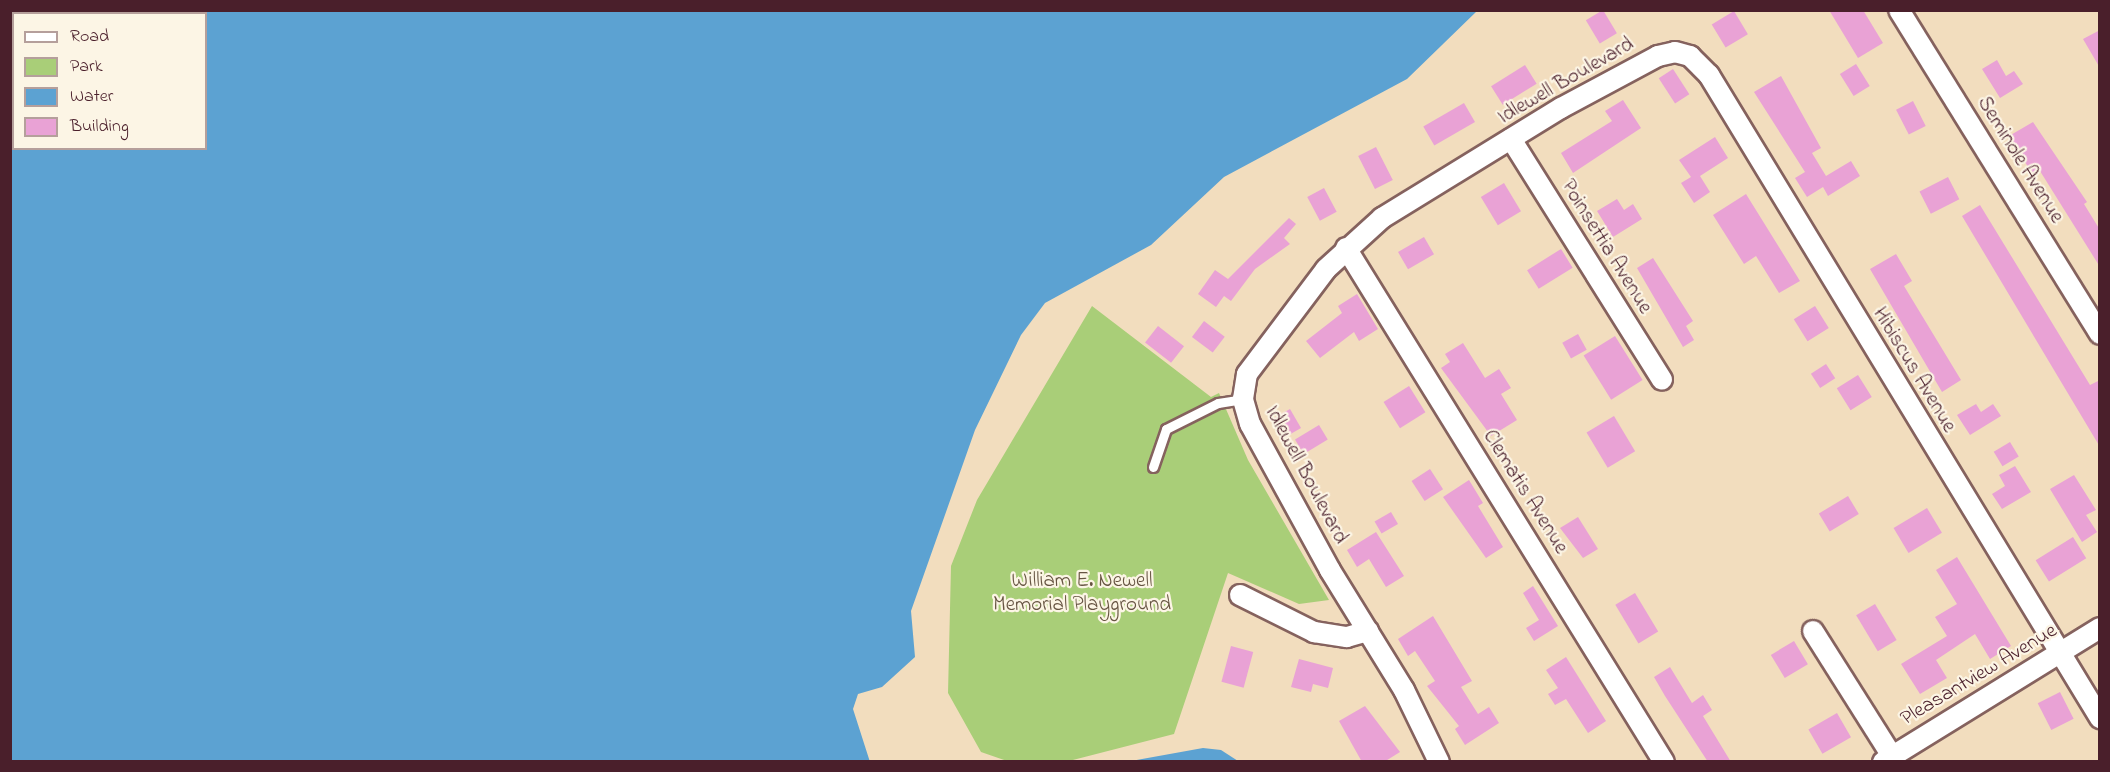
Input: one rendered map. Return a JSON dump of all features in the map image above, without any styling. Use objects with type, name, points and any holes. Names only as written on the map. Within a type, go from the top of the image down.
[{"type":"street","name":"Seminole Avenue","points":[[1899,10],[2100,334]]},
{"type":"street","name":"Idlewell Boulevard","points":[[1439,762],[1368,631],[1256,434],[1243,399],[1247,374],[1265,344],[1346,248],[1394,209],[1511,139],[1658,56],[1683,53]]},
{"type":"street","name":"Hibiscus Avenue","points":[[1683,53],[1709,75],[2100,718]]},
{"type":"street","name":"Poinsettia Avenue","points":[[1511,139],[1662,380]]},
{"type":"street","name":"Clematis Avenue","points":[[1346,248],[1664,762]]},
{"type":"street","points":[[1240,596],[1314,632],[1347,637],[1368,631]]},
{"type":"street","name":"Pleasantview Avenue","points":[[1888,759],[2100,628]]},
{"type":"street","points":[[1813,631],[1888,759]]},
{"type":"lane","points":[[1153,467],[1166,429],[1218,403],[1243,399]]},
{"type":"green space","name":"William E. Newell Memorial Playground","points":[[1092,306],[1211,397],[1219,393],[1248,460],[1329,600],[1299,604],[1228,573],[1174,734],[1069,761],[1007,761],[981,752],[948,693],[951,566],[977,500]]},
{"type":"water","points":[[10,11],[1477,11],[1407,79],[1224,177],[1151,245],[1045,303],[1021,335],[975,430],[911,611],[915,657],[882,687],[858,694],[853,709],[870,762],[11,761]]},
{"type":"water","points":[[1203,748],[1221,750],[1238,761],[1131,761]]},
{"type":"building","points":[[1603,10],[1617,33],[1600,43],[1586,20]]},
{"type":"building","points":[[1829,10],[1863,10],[1883,43],[1858,58]]},
{"type":"building","points":[[1734,11],[1748,34],[1726,48],[1712,24]]},
{"type":"building","points":[[2100,30],[2100,68],[2083,39]]},
{"type":"building","points":[[1997,60],[2006,76],[2014,71],[2023,84],[2000,98],[1982,69]]},
{"type":"building","points":[[1856,64],[1870,86],[1854,96],[1840,74]]},
{"type":"building","points":[[1525,65],[1537,84],[1503,105],[1491,86]]},
{"type":"building","points":[[1673,69],[1689,94],[1675,103],[1659,78]]},
{"type":"building","points":[[1781,76],[1821,148],[1812,153],[1826,176],[1851,161],[1860,176],[1828,196],[1823,187],[1807,197],[1795,178],[1805,172],[1754,92]]},
{"type":"building","points":[[1623,100],[1641,128],[1573,173],[1561,153],[1612,121],[1605,111]]},
{"type":"building","points":[[1913,101],[1926,126],[1909,135],[1896,110]]},
{"type":"building","points":[[1464,103],[1475,122],[1434,146],[1423,126]]},
{"type":"building","points":[[2033,122],[2087,202],[2084,204],[2100,230],[2100,267],[2040,171],[2033,175],[2009,136]]},
{"type":"building","points":[[1715,137],[1728,158],[1700,176],[1710,192],[1694,203],[1681,183],[1691,177],[1679,160]]},
{"type":"building","points":[[1376,147],[1393,180],[1375,189],[1358,156]]},
{"type":"building","points":[[1948,177],[1959,199],[1931,214],[1919,192]]},
{"type":"building","points":[[1504,183],[1521,211],[1498,225],[1481,197]]},
{"type":"building","points":[[1324,188],[1337,212],[1320,221],[1307,197]]},
{"type":"building","points":[[1746,194],[1800,281],[1779,293],[1756,256],[1744,264],[1713,215]]},
{"type":"building","points":[[1617,199],[1624,210],[1633,204],[1642,219],[1613,237],[1597,211]]},
{"type":"building","points":[[1980,205],[2090,385],[2100,380],[2100,447],[1962,216]]},
{"type":"building","points":[[1289,218],[1296,224],[1284,238],[1290,244],[1255,269],[1231,301],[1224,296],[1216,307],[1198,294],[1215,270],[1228,279]]},
{"type":"building","points":[[1424,237],[1434,254],[1408,269],[1398,252]]},
{"type":"building","points":[[1561,249],[1573,268],[1539,289],[1527,270]]},
{"type":"building","points":[[1896,254],[1912,281],[1904,286],[1961,380],[1942,392],[1870,269]]},
{"type":"building","points":[[1653,258],[1693,321],[1686,326],[1694,340],[1683,347],[1637,268]]},
{"type":"building","points":[[1357,294],[1378,329],[1359,341],[1354,332],[1320,358],[1306,341],[1342,313],[1338,306]]},
{"type":"building","points":[[1815,306],[1829,328],[1808,341],[1794,319]]},
{"type":"building","points":[[1204,321],[1225,337],[1213,353],[1192,337]]},
{"type":"building","points":[[1158,326],[1184,346],[1171,363],[1145,343]]},
{"type":"building","points":[[1578,334],[1587,350],[1571,358],[1562,343]]},
{"type":"building","points":[[1615,336],[1643,380],[1611,400],[1584,356]]},
{"type":"building","points":[[1463,343],[1485,378],[1499,369],[1511,388],[1501,394],[1517,420],[1491,436],[1441,368],[1450,362],[1445,354]]},
{"type":"building","points":[[1826,364],[1835,378],[1820,388],[1811,374]]},
{"type":"building","points":[[1858,375],[1872,397],[1851,410],[1837,388]]},
{"type":"building","points":[[1409,386],[1425,412],[1400,428],[1384,402]]},
{"type":"building","points":[[1976,404],[1981,412],[1993,404],[2001,416],[1970,435],[1957,415]]},
{"type":"building","points":[[1290,409],[1301,428],[1285,438],[1274,418]]},
{"type":"building","points":[[1614,416],[1635,451],[1608,468],[1587,432]]},
{"type":"building","points":[[1319,425],[1328,440],[1304,454],[1295,439]]},
{"type":"building","points":[[2010,442],[2019,457],[2002,466],[1994,452]]},
{"type":"building","points":[[2015,466],[2031,492],[2002,509],[1992,494],[2005,486],[1999,475]]},
{"type":"building","points":[[1430,469],[1443,489],[1425,501],[1412,481]]},
{"type":"building","points":[[2074,475],[2096,510],[2086,515],[2097,532],[2082,542],[2050,489]]},
{"type":"building","points":[[1469,480],[1483,503],[1478,506],[1503,547],[1486,558],[1443,497]]},
{"type":"building","points":[[1848,496],[1859,514],[1830,532],[1819,514]]},
{"type":"building","points":[[1927,508],[1942,533],[1909,553],[1894,528]]},
{"type":"building","points":[[1391,512],[1398,524],[1382,534],[1375,522]]},
{"type":"building","points":[[1578,517],[1598,549],[1583,558],[1560,528]]},
{"type":"building","points":[[1376,532],[1404,576],[1386,587],[1369,559],[1357,567],[1347,550]]},
{"type":"building","points":[[2073,537],[2086,558],[2049,582],[2036,560]]},
{"type":"building","points":[[1957,557],[2011,646],[1990,659],[1975,634],[1936,660],[1947,678],[1920,694],[1901,664],[1947,636],[1935,617],[1957,604],[1936,570]]},
{"type":"building","points":[[1533,586],[1558,626],[1534,641],[1526,628],[1539,620],[1523,593]]},
{"type":"building","points":[[1635,593],[1658,632],[1638,643],[1615,605]]},
{"type":"building","points":[[1875,604],[1897,640],[1878,651],[1856,615]]},
{"type":"building","points":[[1433,616],[1472,681],[1461,687],[1478,714],[1489,707],[1499,723],[1465,745],[1455,729],[1459,726],[1427,686],[1435,681],[1415,651],[1408,656],[1398,639]]},
{"type":"building","points":[[1794,641],[1808,664],[1785,678],[1771,655]]},
{"type":"building","points":[[1231,646],[1253,652],[1244,688],[1221,682]]},
{"type":"building","points":[[1566,657],[1606,721],[1588,733],[1566,699],[1555,705],[1548,694],[1558,688],[1546,670]]},
{"type":"building","points":[[1299,659],[1333,668],[1328,688],[1313,684],[1311,692],[1291,687]]},
{"type":"building","points":[[1670,667],[1692,703],[1703,695],[1712,710],[1703,716],[1731,762],[1708,762],[1665,696],[1654,677]]},
{"type":"building","points":[[2060,692],[2074,719],[2051,730],[2038,703]]},
{"type":"building","points":[[1365,706],[1400,752],[1384,762],[1362,762],[1339,721]]},
{"type":"building","points":[[1837,713],[1851,737],[1822,754],[1808,730]]}]
